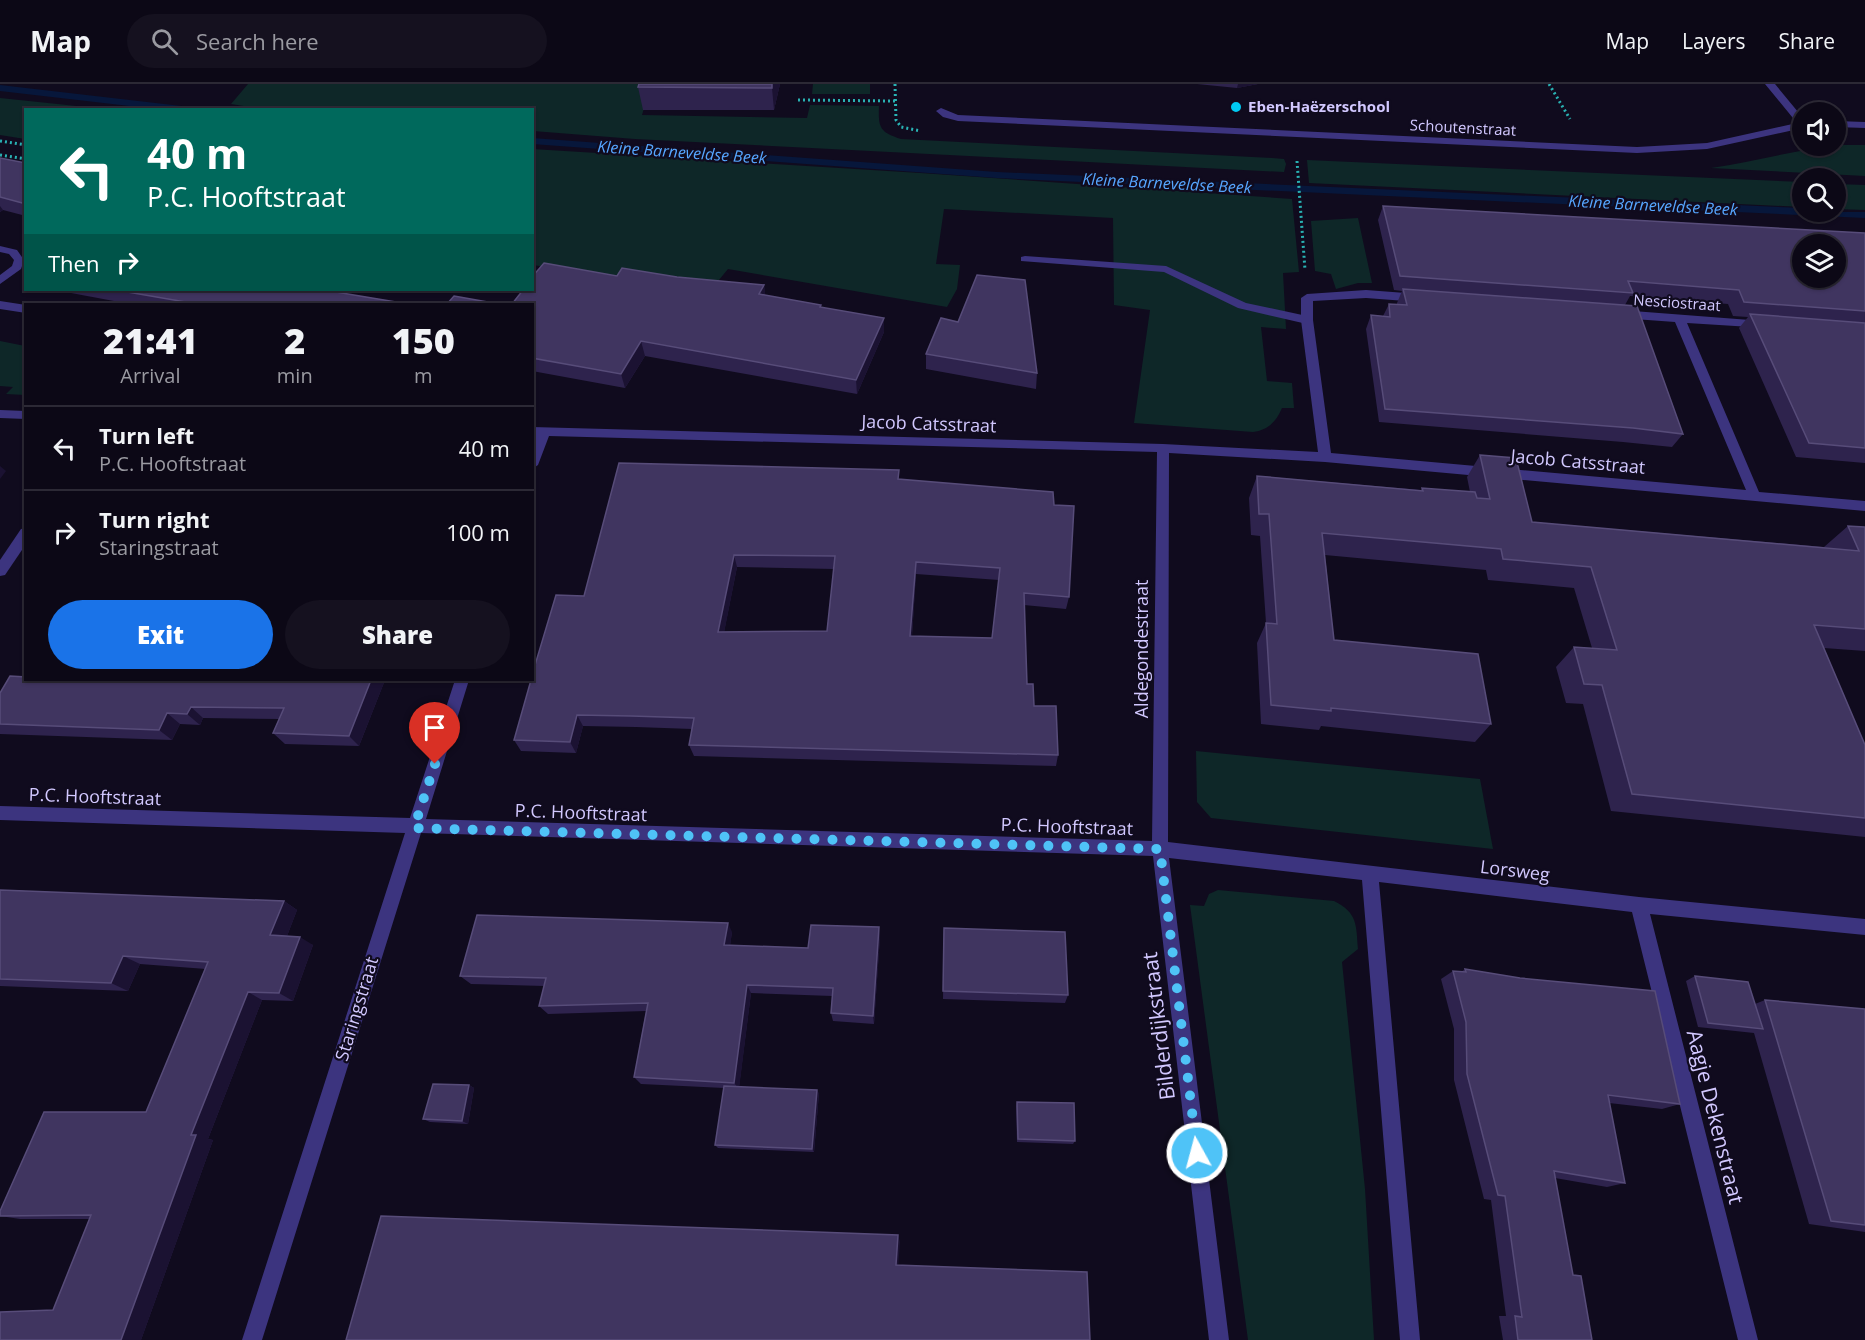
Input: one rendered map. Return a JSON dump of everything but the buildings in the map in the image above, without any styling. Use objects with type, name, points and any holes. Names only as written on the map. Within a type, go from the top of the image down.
[{"type":"street","name":"Schoutenstraat","points":[[1770,84],[1792,111]]},
{"type":"street","name":"Schoutenstraat","points":[[941,111],[958,118],[1637,150],[1707,146],[1792,127]]},
{"type":"street","points":[[1846,124],[1865,125]]},
{"type":"street","points":[[0,249],[13,252],[19,260],[17,267],[0,281]]},
{"type":"street","points":[[1025,259],[1166,269],[1184,275],[1202,288],[1237,304],[1307,320]]},
{"type":"street","points":[[1325,457],[1307,320],[1307,298],[1366,294],[1436,299]]},
{"type":"street","points":[[0,305],[24,309]]},
{"type":"street","name":"Nesciostraat","points":[[1609,313],[1772,325]]},
{"type":"street","points":[[1679,318],[1755,497]]},
{"type":"street","points":[[0,414],[24,415]]},
{"type":"street","points":[[534,454],[538,431]]},
{"type":"street","name":"Jacob Catsstraat","points":[[538,431],[1163,448],[1325,457],[1865,506]]},
{"type":"street","name":"Aldegondestraat","points":[[1160,849],[1163,448]]},
{"type":"street","points":[[0,571],[24,536]]},
{"type":"street","name":"Staringstraat","points":[[252,1340],[462,681]]},
{"type":"street","name":"P.C. Hooftstraat","points":[[0,813],[414,828],[1160,849]]},
{"type":"street","name":"Lorsweg","points":[[1160,849],[1639,905],[1865,927]]},
{"type":"street","name":"Bilderdijkstraat","points":[[1160,849],[1219,1340]]},
{"type":"street","points":[[1370,873],[1410,1340]]},
{"type":"street","name":"Aagje Dekenstraat","points":[[1639,905],[1748,1340]]},
{"type":"path","points":[[798,100],[895,101]]},
{"type":"path","points":[[0,141],[24,145]]},
{"type":"path","points":[[0,154],[24,159]]},
{"type":"path","points":[[1297,178],[1307,298]]},
{"type":"green space","points":[[248,84],[651,84],[642,115],[807,118],[810,105],[879,106],[882,128],[901,139],[1272,158],[1284,159],[1286,164],[1284,172],[635,139],[534,131],[534,108],[256,108],[231,104]]},
{"type":"green space","points":[[813,84],[870,84],[870,94],[812,94]]},
{"type":"green space","points":[[0,98],[95,108],[24,108],[24,139],[0,135]]},
{"type":"green space","points":[[1846,145],[1865,145],[1865,176],[1846,175],[1846,168],[1792,168],[1792,172],[1711,168],[1792,152],[1792,156],[1846,156]]},
{"type":"green space","points":[[534,149],[1292,199],[1299,272],[1283,273],[1286,329],[1261,327],[1267,381],[1292,383],[1294,408],[1282,408],[1271,424],[1253,432],[1134,423],[1150,310],[1114,305],[1113,218],[944,209],[936,264],[960,265],[957,289],[947,307],[728,269],[709,292],[534,265]]},
{"type":"green space","points":[[1307,160],[1792,182],[1792,206],[1309,183]]},
{"type":"green space","points":[[1846,184],[1865,185],[1865,210],[1846,209]]},
{"type":"green space","points":[[1358,218],[1372,283],[1358,283],[1336,289],[1331,274],[1315,271],[1311,221]]},
{"type":"green space","points":[[0,341],[24,346],[24,395],[6,394],[13,387],[0,386]]},
{"type":"green space","points":[[1196,751],[1480,779],[1493,849],[1211,818],[1197,802]]},
{"type":"green space","points":[[1218,890],[1334,901],[1348,910],[1354,920],[1358,949],[1342,962],[1365,1189],[1374,1340],[1248,1340],[1190,905],[1204,906],[1209,894]]},
{"type":"waterway","name":"Kleine Barneveldse Beek","points":[[0,88],[173,108]]},
{"type":"waterway","name":"Kleine Barneveldse Beek","points":[[534,141],[997,175],[1792,211]]},
{"type":"waterway","name":"Kleine Barneveldse Beek","points":[[1846,214],[1865,215]]},
{"type":"place","name":"Eben-Haëzerschool","points":[[1236,107]]},
{"type":"route","points":[[435,764],[414,828],[1160,849],[1197,1153]]}]
